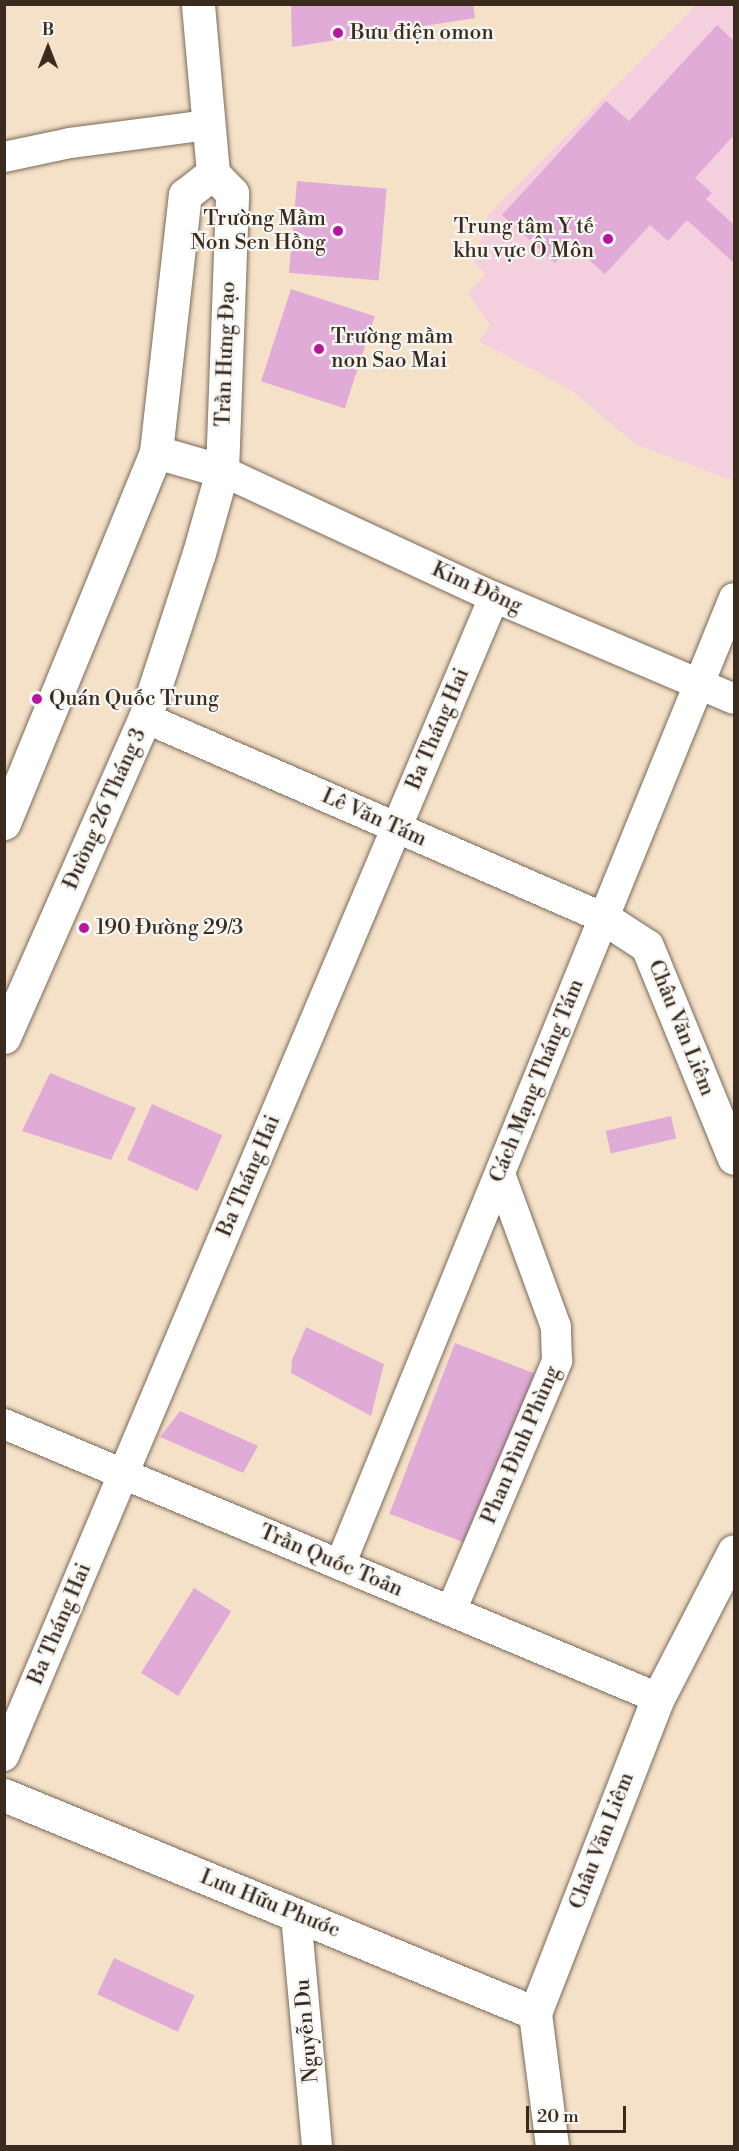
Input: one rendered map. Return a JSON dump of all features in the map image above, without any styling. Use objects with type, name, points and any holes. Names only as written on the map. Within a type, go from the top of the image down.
[{"type":"street","points":[[4,823],[156,452],[185,195],[213,173],[198,4]]},
{"type":"street","points":[[4,157],[70,143],[209,125]]},
{"type":"street","name":"Trần Hưng Đạo","points":[[213,173],[232,193],[222,471]]},
{"type":"street","points":[[156,452],[222,471]]},
{"type":"street","name":"Kim Đồng","points":[[222,471],[494,597],[735,699]]},
{"type":"street","name":"Đường 26 Tháng 3","points":[[4,1037],[145,718],[199,554],[222,471]]},
{"type":"street","name":"Ba Tháng Hai","points":[[4,1756],[494,597]]},
{"type":"street","name":"Cách Mạng Tháng Tám","points":[[340,1565],[735,598]]},
{"type":"street","name":"Lê Văn Tám","points":[[145,718],[604,918]]},
{"type":"street","name":"Châu Văn Liêm","points":[[604,918],[647,946],[735,1158]]},
{"type":"street","name":"Phan Đình Phùng","points":[[451,1611],[557,1361],[556,1327],[500,1174]]},
{"type":"street","name":"Trần Quốc Toản","points":[[4,1424],[658,1698]]},
{"type":"street","name":"Châu Văn Liêm","points":[[552,2146],[535,2013],[658,1698],[735,1551]]},
{"type":"street","name":"Lưu Hữu Phước","points":[[4,1795],[535,2013]]},
{"type":"street","name":"Nguyễn Du","points":[[296,1915],[317,2146]]},
{"type":"shaded area","name":"Trung tâm Y tế khu vực Ô Môn","points":[[696,5],[734,5],[734,481],[635,444],[571,390],[479,341],[490,325],[468,293],[486,274],[474,263],[488,215]]},
{"type":"building","name":"Bưu điện omon","points":[[291,4],[473,4],[475,18],[292,47]]},
{"type":"building","points":[[717,25],[734,41],[734,135],[695,178],[712,193],[706,199],[734,225],[734,263],[687,220],[668,241],[650,225],[605,274],[572,245],[555,263],[502,215],[606,101],[629,121]]},
{"type":"building","name":"Trường Mầm Non Sen Hồng","points":[[297,181],[387,189],[379,280],[289,273]]},
{"type":"building","name":"Trường mầm non Sao Mai","points":[[291,289],[375,316],[345,408],[261,381]]},
{"type":"building","points":[[50,1073],[136,1108],[111,1160],[22,1131]]},
{"type":"building","points":[[152,1104],[222,1135],[198,1191],[127,1160]]},
{"type":"building","points":[[671,1116],[676,1138],[611,1153],[606,1131]]},
{"type":"building","points":[[306,1327],[384,1364],[371,1416],[291,1373],[292,1360]]},
{"type":"building","points":[[455,1343],[534,1373],[469,1544],[389,1514]]},
{"type":"building","points":[[180,1411],[258,1446],[243,1473],[160,1437]]},
{"type":"building","points":[[194,1588],[231,1611],[178,1696],[141,1673]]},
{"type":"building","points":[[114,1958],[195,1996],[178,2032],[97,1994]]},
{"type":"place","name":"Bưu điện omon","points":[[338,33]]},
{"type":"place","name":"Trường Mầm Non Sen Hồng","points":[[338,231]]},
{"type":"place","name":"Trung tâm Y tế khu vực Ô Môn","points":[[608,239]]},
{"type":"place","name":"Trường mầm non Sao Mai","points":[[319,349]]},
{"type":"place","name":"Quán Quốc Trung","points":[[37,699]]},
{"type":"place","name":"190 Đường 29/3","points":[[84,928]]}]
